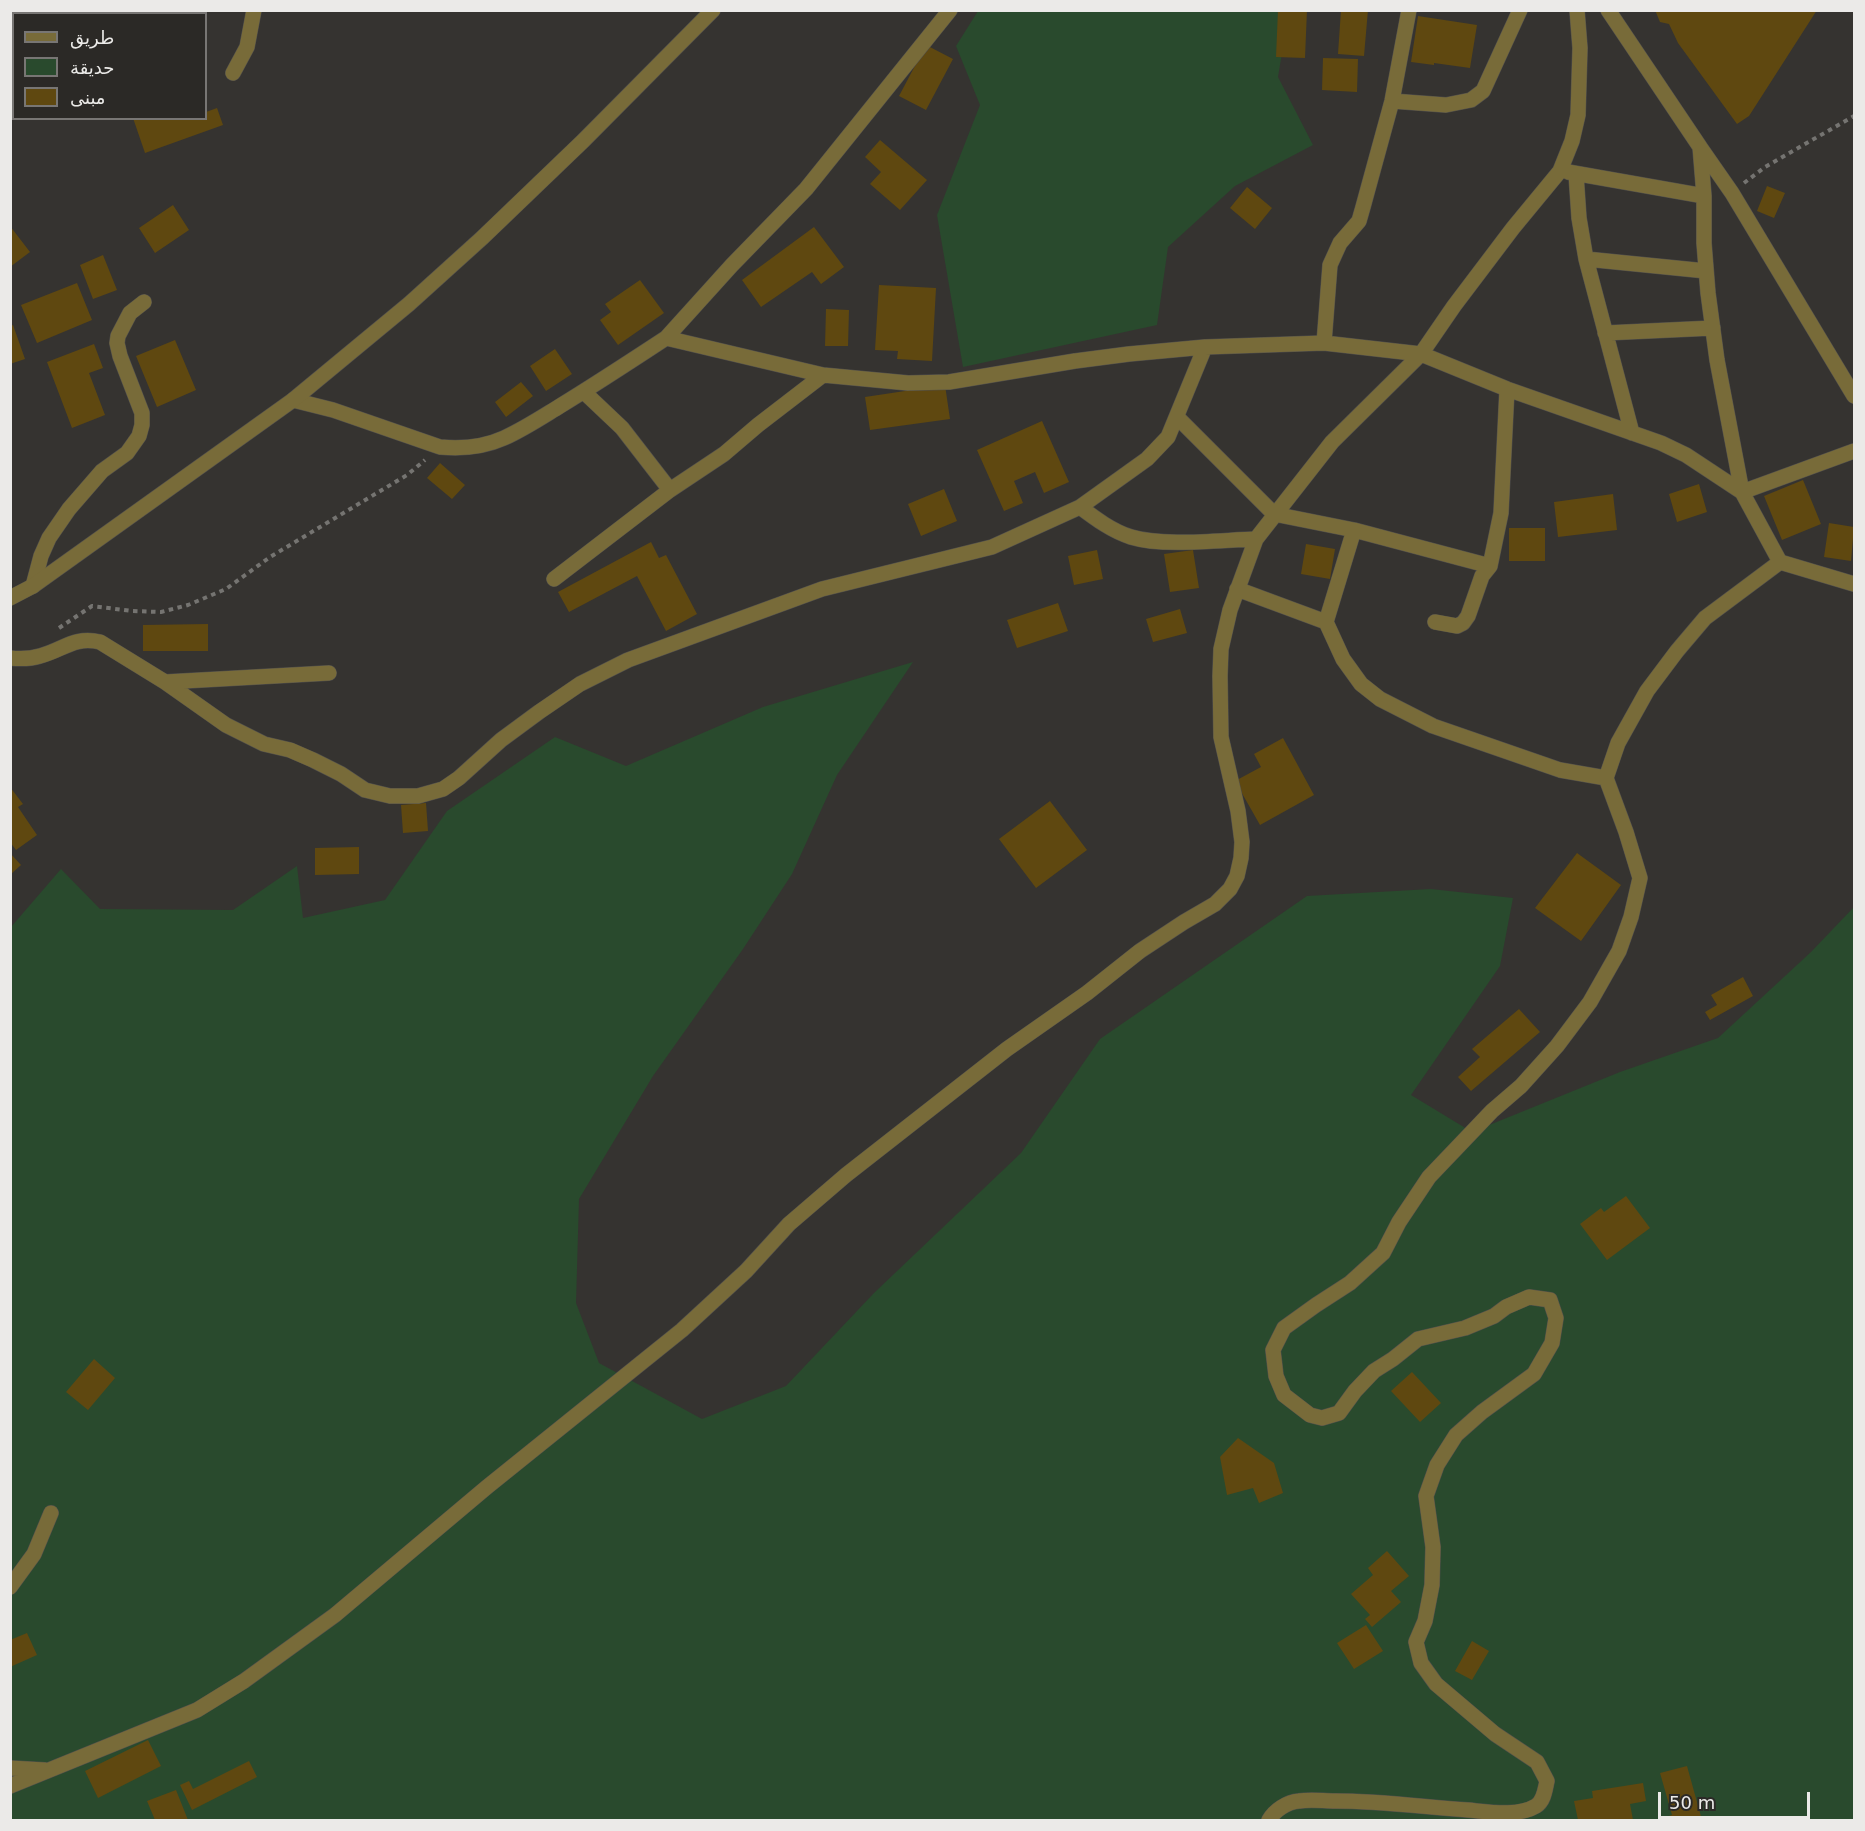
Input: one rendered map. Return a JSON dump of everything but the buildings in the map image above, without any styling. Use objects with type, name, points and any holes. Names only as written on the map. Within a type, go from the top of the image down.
[{"type":"street","points":[[233,73],[247,47],[254,10]]},
{"type":"street","points":[[10,598],[33,586],[293,400],[409,304],[583,141],[713,10]]},
{"type":"street","points":[[293,400],[344,414],[440,447],[478,446],[502,439],[531,424],[666,338],[732,265],[806,189],[950,10]]},
{"type":"street","points":[[1324,343],[1330,265],[1340,243],[1359,221],[1392,101],[1408,10]]},
{"type":"street","points":[[1392,101],[1446,105],[1471,100],[1483,91],[1520,10]]},
{"type":"street","points":[[10,1786],[196,1710],[244,1681],[335,1615],[487,1487],[682,1329],[746,1271],[789,1224],[846,1174],[1007,1049],[1087,993],[1140,951],[1215,904],[1230,889],[1237,876],[1242,842],[1238,811],[1221,737],[1220,676],[1223,639],[1230,610],[1256,539],[1332,442],[1421,354],[1460,297],[1560,171],[1572,141],[1578,115],[1580,48],[1577,10]]},
{"type":"street","points":[[1608,10],[1732,193],[1854,396]]},
{"type":"street","points":[[1700,147],[1706,271],[1717,360],[1742,492],[1780,562],[1854,584]]},
{"type":"street","points":[[1560,171],[1704,196]]},
{"type":"street","points":[[1576,174],[1586,259],[1632,433]]},
{"type":"street","points":[[1586,259],[1706,271]]},
{"type":"street","points":[[33,586],[45,547],[69,509],[102,471],[128,453],[139,436],[142,413],[117,343],[118,336],[130,313],[144,302]]},
{"type":"street","points":[[1605,333],[1713,328]]},
{"type":"street","points":[[666,338],[823,375],[908,383],[949,382],[1075,361],[1205,346],[1324,343],[1421,354],[1507,389],[1661,443],[1686,455],[1742,492]]},
{"type":"street","points":[[10,658],[40,656],[64,645],[90,639],[100,642],[165,681],[226,725],[264,744],[290,750],[341,774],[365,790],[390,796],[418,796],[443,789],[459,778],[501,740],[539,712],[580,684],[628,660],[822,589],[992,547],[1080,507],[1147,459],[1168,437],[1205,346]]},
{"type":"street","points":[[554,579],[670,490],[724,454],[823,375]]},
{"type":"street","points":[[1435,622],[1456,626],[1463,624],[1482,576],[1490,566],[1501,513],[1507,389]]},
{"type":"street","points":[[584,392],[622,428],[670,490]]},
{"type":"street","points":[[1177,417],[1274,514],[1354,530],[1490,566]]},
{"type":"street","points":[[1742,492],[1854,452]]},
{"type":"street","points":[[1080,507],[1109,528],[1131,537],[1150,541],[1256,539]]},
{"type":"street","points":[[1354,530],[1326,622],[1343,659],[1361,684],[1380,699],[1433,726],[1560,770],[1606,778]]},
{"type":"street","points":[[1269,1821],[1279,1809],[1298,1801],[1361,1801],[1512,1812],[1530,1809],[1542,1800],[1547,1781],[1538,1762],[1495,1734],[1436,1684],[1421,1663],[1416,1642],[1425,1621],[1432,1585],[1433,1547],[1426,1496],[1437,1465],[1456,1435],[1482,1412],[1534,1374],[1552,1343],[1556,1318],[1550,1300],[1529,1298],[1466,1328],[1418,1339],[1374,1371],[1339,1413],[1322,1418],[1310,1415],[1284,1395],[1276,1376],[1273,1350],[1284,1328],[1350,1283],[1383,1253],[1399,1222],[1429,1176],[1491,1111],[1521,1086],[1557,1046],[1590,1002],[1619,951],[1631,917],[1640,878],[1606,778],[1618,743],[1647,691],[1677,651],[1706,618],[1780,562]]},
{"type":"street","points":[[1237,589],[1326,622]]},
{"type":"street","points":[[165,681],[329,673]]},
{"type":"street","points":[[10,1587],[34,1554],[51,1513]]},
{"type":"street","points":[[10,1768],[48,1770]]},
{"type":"path","points":[[1732,193],[1765,167],[1854,116]]},
{"type":"path","points":[[54,632],[92,606],[161,612],[188,605],[226,589],[270,557],[407,475],[440,447]]},
{"type":"green space","points":[[978,11],[1289,11],[1278,77],[1313,145],[1235,186],[1168,247],[1157,325],[963,367],[937,215],[980,105],[956,46]]},
{"type":"green space","points":[[913,662],[837,775],[792,874],[743,949],[653,1076],[579,1199],[576,1303],[599,1363],[702,1419],[786,1386],[874,1293],[1021,1153],[1100,1039],[1307,896],[1431,889],[1513,898],[1500,966],[1411,1095],[1472,1132],[1620,1072],[1718,1038],[1811,952],[1854,907],[1854,1820],[11,1820],[11,927],[61,869],[100,909],[233,910],[297,866],[303,918],[385,900],[447,811],[555,737],[626,766],[763,707]]}]
